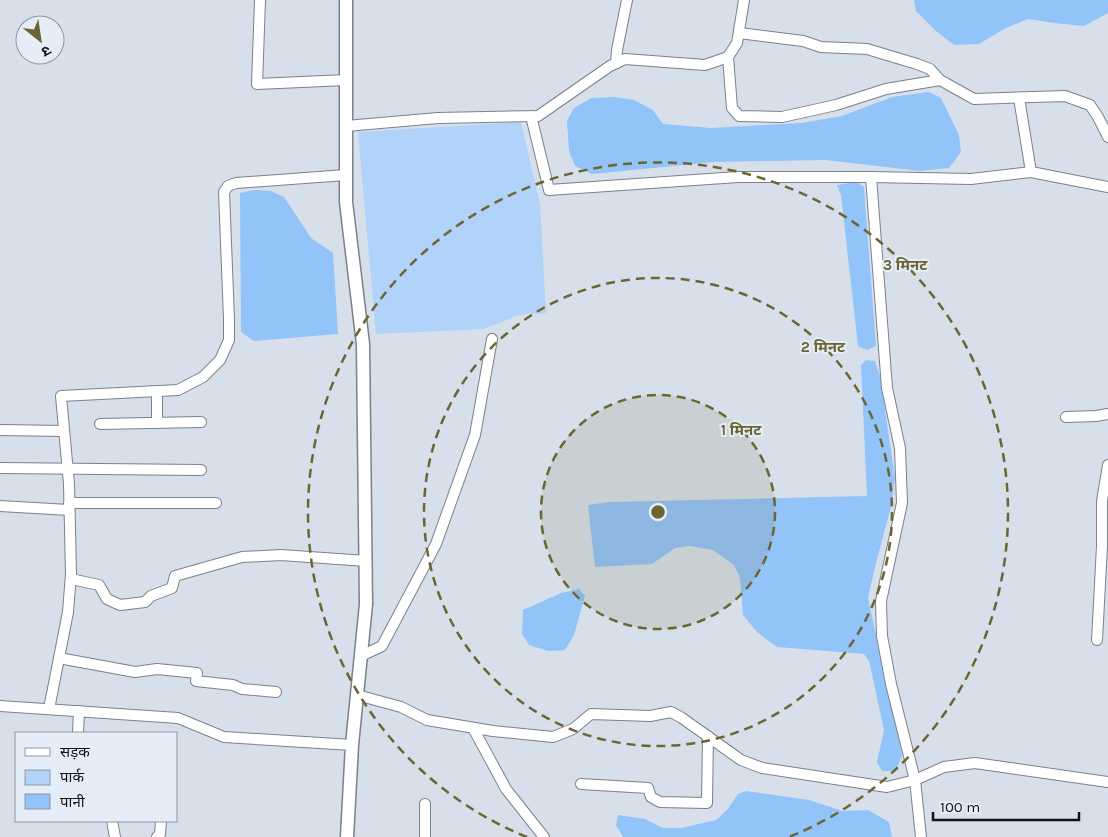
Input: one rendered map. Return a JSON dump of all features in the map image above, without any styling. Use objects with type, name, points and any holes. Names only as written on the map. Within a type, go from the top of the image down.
[{"type":"main road","points":[[346,0],[346,202],[363,344],[366,561],[366,604],[352,745],[347,837]]},
{"type":"street","points":[[260,0],[257,84],[346,80]]},
{"type":"street","points":[[616,63],[626,0]]},
{"type":"street","points":[[744,0],[738,43],[728,58],[732,108],[739,116],[782,117],[836,106],[886,89],[940,80]]},
{"type":"street","points":[[739,33],[803,41],[821,47],[867,49],[930,69],[940,80],[974,99],[1065,96],[1090,105],[1108,137]]},
{"type":"street","points":[[346,126],[438,118],[538,116],[610,66],[625,58],[705,65],[728,58]]},
{"type":"street","points":[[1019,98],[1031,172]]},
{"type":"street","points":[[531,116],[550,190],[738,178],[871,177],[971,179],[1031,172],[1108,187]]},
{"type":"street","points":[[48,709],[68,612],[71,579],[68,469],[61,396],[178,390],[203,377],[220,360],[228,340],[229,319],[224,192],[228,186],[236,183],[346,175]]},
{"type":"street","points":[[871,177],[887,388],[900,448],[902,504],[881,601],[882,636],[891,684],[915,780],[920,837]]},
{"type":"street","points":[[361,656],[382,646],[436,544],[475,435],[492,339]]},
{"type":"street","points":[[157,391],[157,423]]},
{"type":"street","points":[[1066,417],[1108,414]]},
{"type":"street","points":[[100,424],[201,422]]},
{"type":"street","points":[[0,430],[64,431]]},
{"type":"street","points":[[1097,640],[1105,546],[1102,501],[1108,465]]},
{"type":"street","points":[[0,468],[201,470]]},
{"type":"street","points":[[0,506],[216,503]]},
{"type":"street","points":[[71,579],[100,585],[107,599],[120,605],[145,602],[151,596],[172,588],[175,576],[242,557],[281,555],[366,561]]},
{"type":"street","points":[[59,658],[135,672],[156,668],[197,673],[196,681],[233,685],[242,689],[276,692]]},
{"type":"street","points":[[357,695],[401,707],[427,720],[493,731],[553,737],[573,729],[591,714],[650,716],[671,712],[741,760],[762,768],[887,787],[915,780],[944,767],[975,763],[1108,782]]},
{"type":"street","points":[[0,706],[178,718],[224,738],[352,745]]},
{"type":"street","points":[[78,732],[80,711]]},
{"type":"street","points":[[473,728],[506,789],[544,837]]},
{"type":"street","points":[[581,784],[648,788],[651,797],[660,802],[707,803],[708,736]]},
{"type":"street","points":[[425,804],[425,837]]},
{"type":"street","points":[[112,822],[114,837]]},
{"type":"street","points":[[156,837],[160,834],[161,822]]},
{"type":"green space","points":[[521,122],[540,204],[546,313],[519,315],[484,329],[376,334],[358,132]]},
{"type":"water","points":[[914,0],[1108,0],[1108,13],[1084,26],[1028,19],[1006,28],[979,44],[954,45],[936,31],[916,11]]},
{"type":"water","points":[[929,92],[941,98],[959,135],[961,152],[949,168],[920,171],[826,160],[714,162],[592,174],[575,166],[569,151],[567,121],[574,108],[591,98],[614,97],[634,100],[653,110],[663,124],[711,128],[802,123],[842,116],[892,97]]},
{"type":"water","points":[[857,182],[864,187],[876,346],[867,350],[858,346],[841,195],[837,185]]},
{"type":"water","points":[[254,190],[271,191],[284,197],[311,238],[333,253],[338,334],[254,341],[241,332],[240,193]]},
{"type":"water","points":[[866,360],[875,361],[880,376],[895,478],[891,507],[868,598],[902,755],[896,771],[882,771],[877,762],[884,730],[869,661],[864,654],[777,647],[757,632],[743,615],[740,578],[734,565],[713,550],[690,546],[675,548],[652,564],[595,567],[588,505],[609,502],[867,496],[861,365]]},
{"type":"water","points":[[579,589],[585,596],[574,635],[565,650],[548,651],[529,645],[522,634],[523,610],[561,593]]},
{"type":"water","points":[[746,791],[809,800],[843,811],[868,810],[889,822],[892,837],[623,837],[616,825],[618,815],[645,819],[663,828],[681,828],[716,820],[727,810],[738,794]]}]
